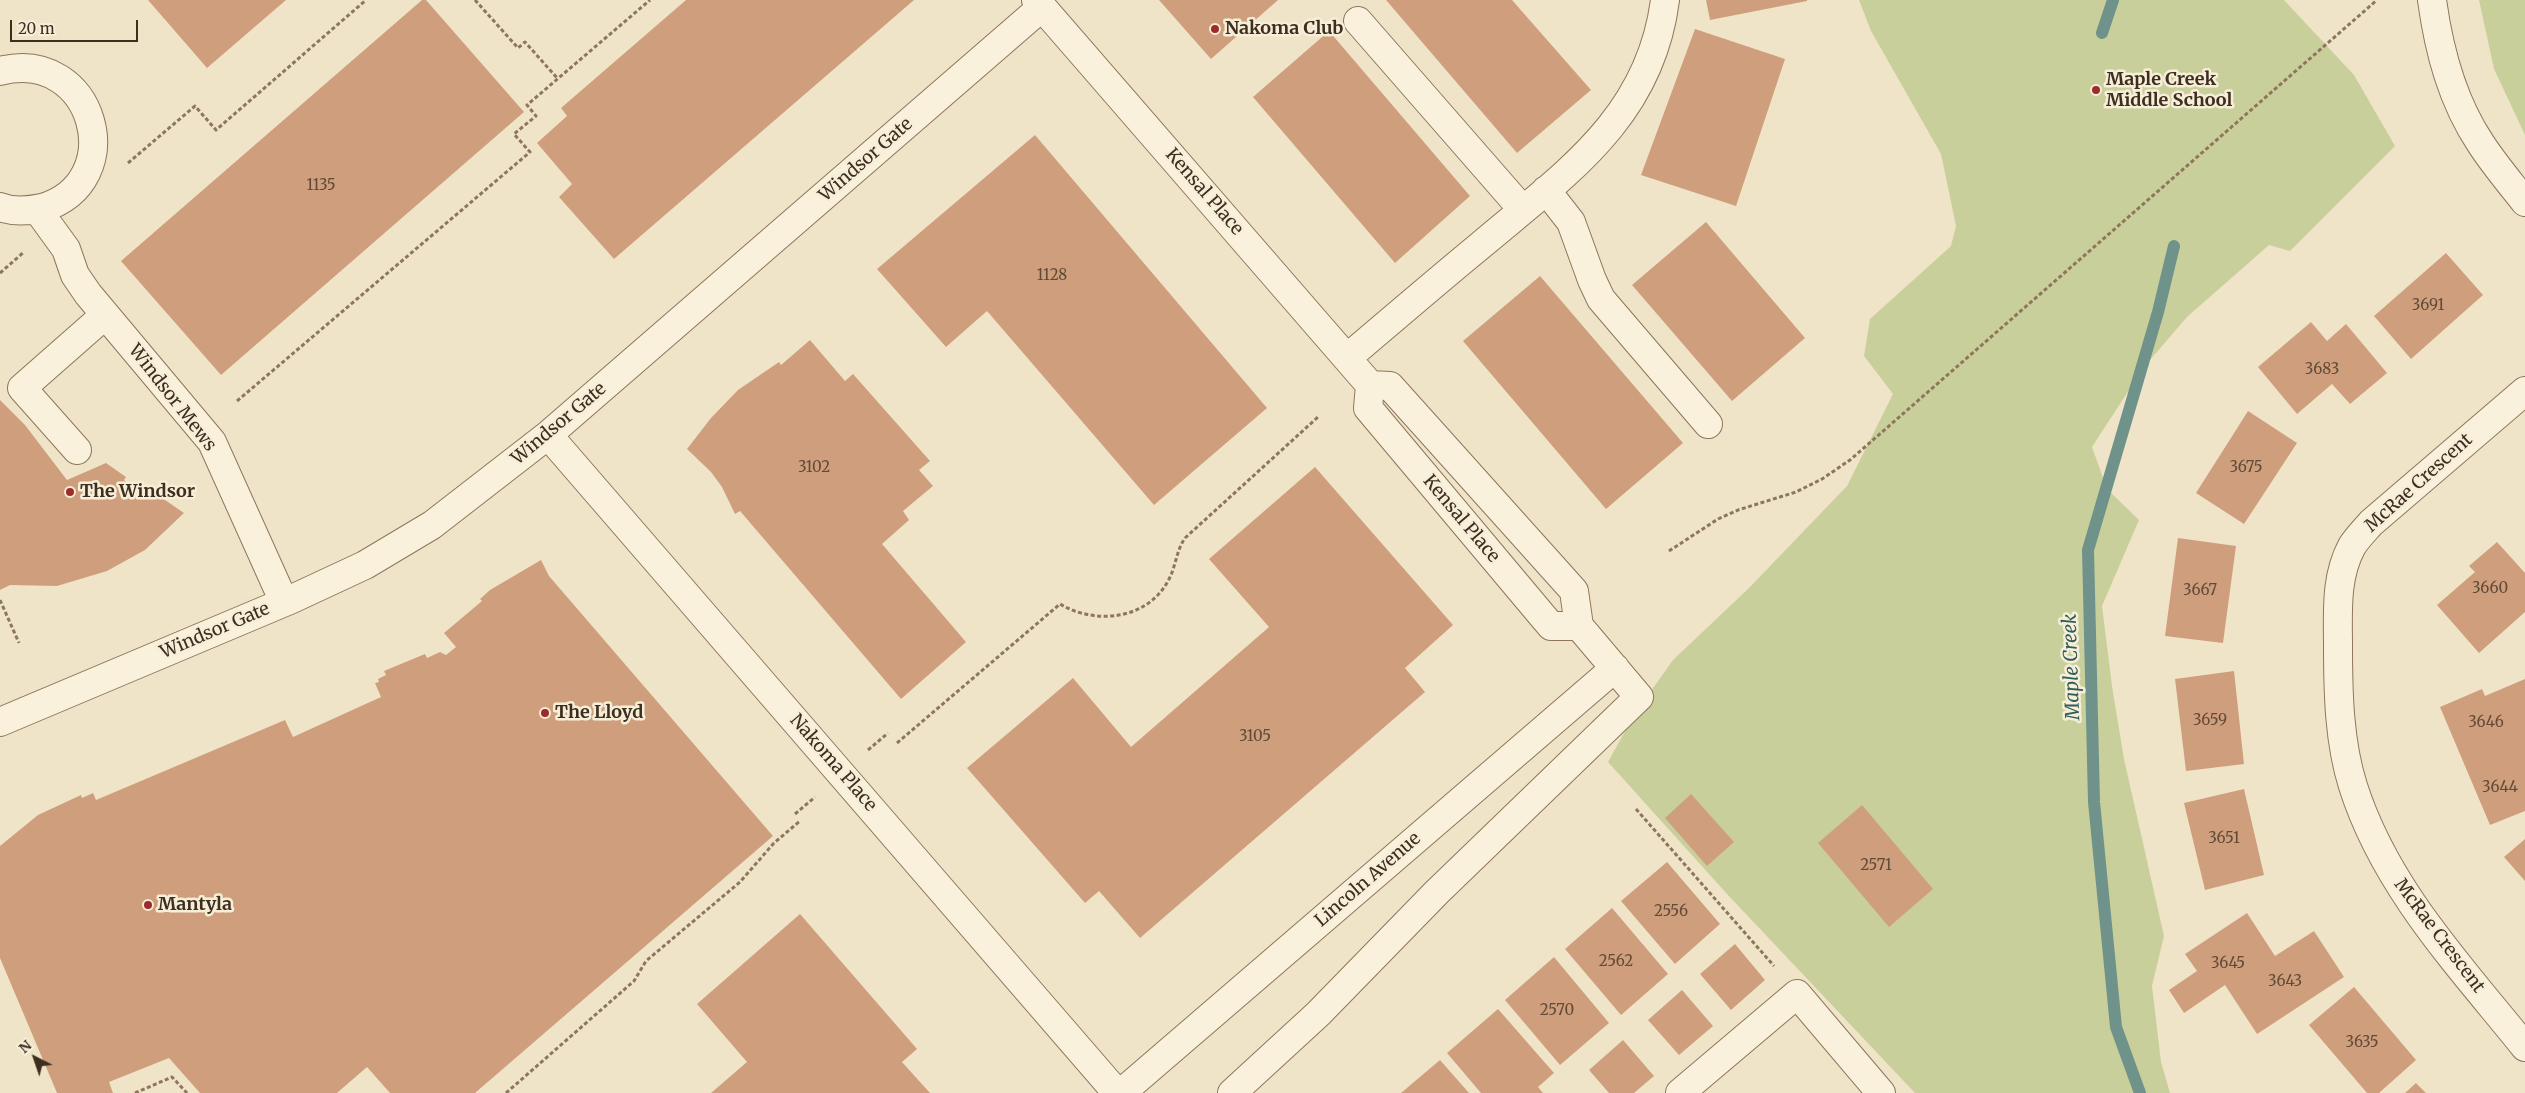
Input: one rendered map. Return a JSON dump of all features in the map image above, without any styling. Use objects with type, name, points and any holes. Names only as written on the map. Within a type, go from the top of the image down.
[{"type":"street","points":[[1347,358],[1592,149],[1626,108],[1640,85],[1660,27],[1665,0]]},
{"type":"street","points":[[2432,0],[2437,39],[2454,94],[2480,143],[2525,202]]},
{"type":"street","name":"Kensal Place","points":[[1039,3],[1347,358],[1370,386],[1368,408],[1552,626],[1579,626],[1574,591],[1390,386],[1370,386]]},
{"type":"street","name":"Windsor Gate","points":[[0,722],[284,602],[365,565],[401,545],[480,490],[548,435],[1039,3]]},
{"type":"street","points":[[1358,22],[1522,210]]},
{"type":"street","points":[[0,71],[12,68],[35,69],[58,77],[77,93],[89,113],[92,124],[93,146],[82,177],[76,187],[58,201],[45,219],[27,211],[0,207]]},
{"type":"street","points":[[1546,190],[1571,222],[1596,290],[1606,306],[1708,424]]},
{"type":"street","name":"Windsor Mews","points":[[45,219],[69,256],[75,275],[212,442],[284,602]]},
{"type":"street","points":[[77,450],[22,388],[106,315]]},
{"type":"street","name":"McRae Crescent","points":[[2525,391],[2371,523],[2353,544],[2342,574],[2338,603],[2338,681],[2343,738],[2352,784],[2367,824],[2386,864],[2423,920],[2525,1047]]},
{"type":"street","name":"Nakoma Place","points":[[548,435],[1117,1093]]},
{"type":"street","points":[[1232,1093],[1318,1014],[1437,892],[1639,697],[1579,626]]},
{"type":"street","name":"Lincoln Avenue","points":[[1121,1093],[1615,668]]},
{"type":"street","points":[[1680,1093],[1797,994],[1882,1093]]},
{"type":"path","points":[[128,164],[195,106],[216,130],[366,0]]},
{"type":"path","points":[[475,0],[518,48],[525,42],[558,79]]},
{"type":"path","points":[[237,401],[530,152],[514,134],[536,116],[527,105],[650,0]]},
{"type":"path","points":[[1669,550],[1718,519],[1756,504],[1796,492],[1822,479],[1850,460],[2377,0]]},
{"type":"path","points":[[0,273],[45,219]]},
{"type":"path","points":[[897,744],[1060,604],[1080,612],[1106,617],[1127,614],[1148,602],[1168,581],[1177,551],[1185,538],[1318,418]]},
{"type":"path","points":[[0,600],[19,643]]},
{"type":"path","points":[[862,756],[888,733]]},
{"type":"path","points":[[794,814],[822,792]]},
{"type":"path","points":[[1636,809],[1797,994]]},
{"type":"path","points":[[506,1093],[634,981],[646,961],[740,882],[774,843],[800,821]]},
{"type":"path","points":[[135,1093],[172,1077],[187,1093]]},
{"type":"green space","points":[[1859,0],[2284,0],[2354,75],[2395,146],[2290,251],[2269,245],[2187,317],[2144,367],[2092,447],[2107,489],[2139,520],[2102,606],[2124,759],[2164,936],[2152,986],[2161,1062],[2170,1093],[1915,1093],[1727,894],[1608,762],[1634,715],[1673,660],[1749,588],[1847,486],[1893,394],[1864,356],[1870,319],[1951,246],[1956,226],[1941,154],[1871,31]]},
{"type":"green space","points":[[2479,0],[2525,0],[2525,135],[2494,69]]},
{"type":"building","points":[[148,0],[286,0],[207,68]]},
{"type":"building","points":[[422,0],[426,0],[524,112],[221,375],[121,261]]},
{"type":"building","points":[[686,0],[914,0],[614,259],[559,197],[572,184],[537,143],[567,116],[561,108]]},
{"type":"building","name":"Nakoma Club","points":[[1159,0],[1278,0],[1211,59]]},
{"type":"building","points":[[1386,0],[1512,0],[1591,90],[1517,153]]},
{"type":"building","points":[[1706,0],[1807,0],[1807,1],[1710,20]]},
{"type":"building","points":[[1695,29],[1785,59],[1736,206],[1641,175]]},
{"type":"building","points":[[1329,31],[1470,196],[1395,263],[1253,97]]},
{"type":"building","points":[[1035,135],[1267,408],[1154,505],[987,311],[946,347],[877,269]]},
{"type":"building","points":[[1706,222],[1805,338],[1732,401],[1632,285]]},
{"type":"building","points":[[2446,253],[2483,295],[2411,359],[2374,316]]},
{"type":"building","points":[[1540,276],[1683,443],[1606,509],[1463,341]]},
{"type":"building","points":[[2311,322],[2327,341],[2346,324],[2387,373],[2350,404],[2332,384],[2297,414],[2258,367]]},
{"type":"building","points":[[810,340],[845,381],[853,374],[930,461],[919,470],[933,486],[903,511],[909,520],[882,544],[966,642],[901,699],[740,511],[735,514],[722,487],[711,472],[687,449],[711,418],[738,390],[779,362],[781,365]]},
{"type":"building","name":"The Windsor","points":[[0,400],[25,425],[67,480],[106,463],[126,477],[124,480],[145,495],[149,489],[184,513],[145,550],[107,571],[57,586],[10,585],[0,590]]},
{"type":"building","points":[[2248,411],[2297,443],[2244,524],[2196,493]]},
{"type":"building","points":[[1315,467],[1453,625],[1405,668],[1425,692],[1140,938],[1099,891],[1085,903],[967,768],[1073,678],[1131,747],[1269,627],[1209,559]]},
{"type":"building","points":[[2178,538],[2236,546],[2223,643],[2165,636]]},
{"type":"building","points":[[2497,542],[2525,573],[2525,612],[2479,653],[2437,605],[2475,572],[2469,566]]},
{"type":"building","points":[[541,560],[549,576],[773,836],[475,1093],[390,1093],[367,1067],[337,1093],[200,1093],[169,1058],[109,1082],[113,1093],[57,1093],[0,958],[0,846],[38,815],[81,795],[82,798],[93,793],[96,800],[285,720],[293,737],[381,697],[375,683],[379,682],[378,679],[386,675],[384,671],[425,654],[427,658],[440,652],[446,655],[456,647],[444,633],[482,601],[480,599],[490,590]]},
{"type":"building","points":[[2234,671],[2244,764],[2186,771],[2175,679]]},
{"type":"building","points":[[2525,679],[2525,811],[2490,825],[2440,707],[2482,689],[2485,696]]},
{"type":"building","points":[[2244,789],[2264,875],[2205,890],[2184,803]]},
{"type":"building","points":[[1691,794],[1734,842],[1707,866],[1665,818]]},
{"type":"building","points":[[1862,805],[1933,889],[1889,927],[1818,843]]},
{"type":"building","points":[[2525,839],[2525,881],[2504,857]]},
{"type":"building","points":[[1667,862],[1720,924],[1675,964],[1621,901]]},
{"type":"building","points":[[1612,908],[1668,974],[1621,1015],[1565,949]]},
{"type":"building","points":[[2247,913],[2275,956],[2314,931],[2344,977],[2257,1034],[2225,985],[2184,1013],[2169,990],[2197,971],[2185,954]]},
{"type":"building","points":[[800,914],[917,1049],[902,1062],[930,1093],[711,1093],[747,1062],[697,1004]]},
{"type":"building","points":[[1735,944],[1765,980],[1731,1010],[1700,974]]},
{"type":"building","points":[[1554,957],[1609,1023],[1560,1065],[1505,1000]]},
{"type":"building","points":[[2354,987],[2416,1060],[2379,1093],[2367,1093],[2309,1025]]},
{"type":"building","points":[[1682,990],[1713,1026],[1679,1055],[1648,1020]]},
{"type":"building","points":[[1498,1009],[1554,1073],[1538,1087],[1543,1093],[1481,1093],[1447,1053]]},
{"type":"building","points":[[1623,1040],[1654,1076],[1634,1093],[1609,1093],[1589,1070]]},
{"type":"building","points":[[1440,1060],[1469,1093],[1401,1093]]},
{"type":"building","points":[[2416,1083],[2426,1093],[2405,1093]]},
{"type":"waterway","name":"Maple Creek","points":[[2102,33],[2113,0]]},
{"type":"waterway","name":"Maple Creek","points":[[2140,1093],[2116,1027],[2094,802],[2088,550],[2158,312],[2174,246]]},
{"type":"place","name":"Nakoma Club","points":[[1215,29]]},
{"type":"place","name":"Maple Creek Middle School","points":[[2096,90]]},
{"type":"place","name":"The Windsor","points":[[70,492]]},
{"type":"place","name":"The Lloyd","points":[[545,713]]},
{"type":"place","name":"Mantyla","points":[[148,905]]}]
